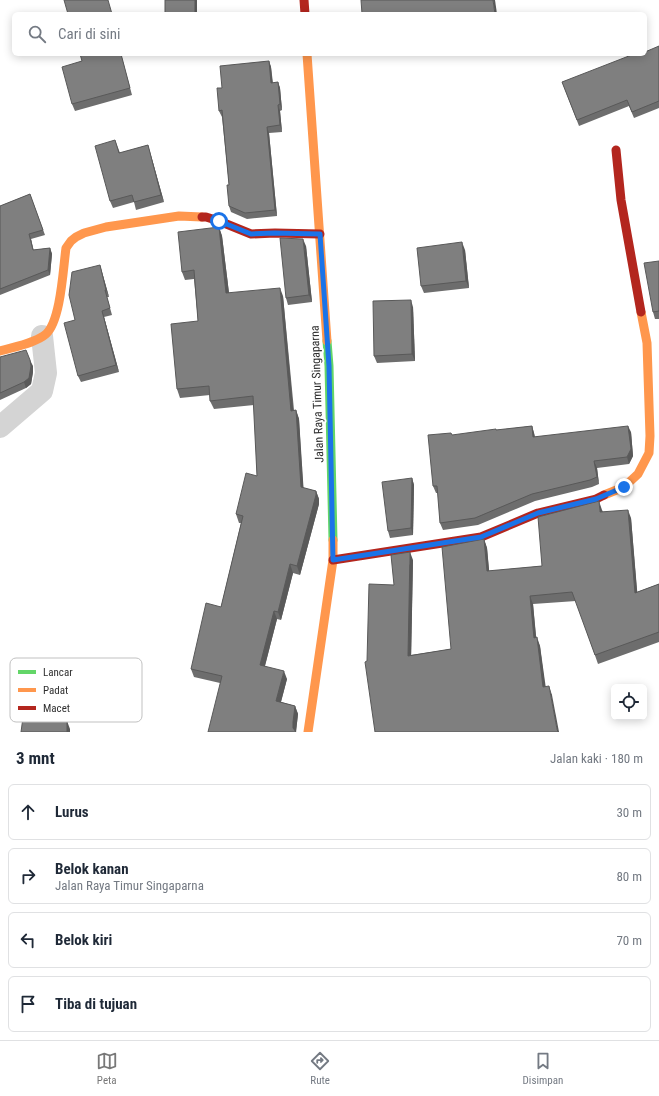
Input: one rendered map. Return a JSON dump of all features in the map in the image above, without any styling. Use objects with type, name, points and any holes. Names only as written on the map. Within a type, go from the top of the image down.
[{"type":"street","points":[[304,0],[304,12]]},
{"type":"street","name":"Jalan Raya Timur Singaparna","points":[[307,56],[329,366],[333,560],[308,732]]},
{"type":"street","points":[[333,560],[481,537],[538,513],[596,499],[624,487],[638,474],[649,452],[650,436],[647,343],[621,200],[616,150]]},
{"type":"street","points":[[0,351],[42,336],[51,329],[58,303],[66,248],[71,241],[84,233],[106,227],[179,216],[206,218],[219,221],[251,234],[320,234]]},
{"type":"street","points":[[0,426],[42,391],[46,374],[42,336]]},
{"type":"building","points":[[64,0],[108,0],[111,12],[67,12]]},
{"type":"building","points":[[165,0],[195,0],[195,12],[165,12]]},
{"type":"building","points":[[361,0],[493,0],[495,12],[362,12]]},
{"type":"building","points":[[659,46],[659,101],[632,112],[627,100],[577,120],[562,82],[629,56],[647,56],[647,51]]},
{"type":"building","points":[[81,56],[122,56],[130,88],[72,104],[62,67],[82,61]]},
{"type":"building","points":[[269,61],[271,83],[278,82],[280,104],[278,105],[280,125],[267,127],[275,210],[245,213],[229,206],[227,185],[229,185],[222,110],[219,111],[217,88],[222,88],[220,66]]},
{"type":"building","points":[[115,140],[119,153],[148,145],[161,195],[134,202],[132,195],[110,201],[95,146]]},
{"type":"building","points":[[30,194],[43,230],[29,234],[33,250],[50,248],[48,270],[0,289],[0,206]]},
{"type":"building","points":[[219,227],[226,293],[280,288],[291,411],[296,410],[301,487],[316,491],[297,566],[290,564],[278,612],[274,611],[260,665],[284,671],[276,701],[295,706],[293,728],[296,732],[208,732],[222,676],[191,669],[206,603],[221,607],[243,516],[236,514],[246,473],[257,476],[253,396],[210,401],[209,386],[177,389],[171,324],[198,321],[194,270],[182,272],[178,232]]},
{"type":"building","points":[[280,238],[303,239],[309,295],[286,298]]},
{"type":"building","points":[[462,242],[466,281],[421,286],[417,248]]},
{"type":"building","points":[[659,261],[659,311],[653,312],[644,263]]},
{"type":"building","points":[[100,265],[110,308],[102,311],[116,365],[78,376],[64,323],[75,320],[69,295],[72,272]]},
{"type":"building","points":[[411,300],[412,354],[374,356],[373,301]]},
{"type":"building","points":[[26,350],[31,366],[29,378],[24,382],[0,393],[0,357]]},
{"type":"building","points":[[532,426],[533,437],[628,426],[631,449],[627,457],[594,461],[597,477],[590,480],[532,494],[475,518],[440,523],[437,486],[433,486],[428,435],[451,433],[452,435]]},
{"type":"building","points":[[412,478],[411,528],[388,531],[382,482]]},
{"type":"building","points":[[599,501],[600,512],[628,510],[635,593],[659,584],[659,632],[595,655],[572,592],[530,596],[534,638],[537,637],[543,687],[549,686],[558,732],[375,732],[365,662],[367,661],[369,584],[394,585],[391,555],[410,552],[408,656],[451,649],[442,547],[484,539],[487,571],[542,566],[538,517]]},
{"type":"building","points":[[22,722],[67,722],[67,732],[21,732]]},
{"type":"traffic: fast","points":[[327,341],[329,366],[333,540]]},
{"type":"traffic: slow","points":[[307,56],[327,341]]},
{"type":"traffic: slow","points":[[0,351],[36,340],[46,334],[51,327],[58,306],[66,248],[76,237],[84,233],[106,227],[179,216],[202,217]]},
{"type":"traffic: slow","points":[[604,495],[624,487],[638,474],[649,453],[650,436],[647,343],[641,312]]},
{"type":"traffic: slow","points":[[308,732],[333,560],[333,540]]},
{"type":"traffic: jam","points":[[304,0],[305,12]]},
{"type":"traffic: jam","points":[[616,150],[621,200],[641,312]]},
{"type":"traffic: jam","points":[[202,217],[219,221],[251,234],[320,234]]},
{"type":"traffic: jam","points":[[333,560],[481,537],[538,513],[596,499],[604,495]]},
{"type":"route","points":[[219,221],[251,234],[320,234],[329,366],[333,560],[481,537],[538,513],[596,499],[624,487]]}]
